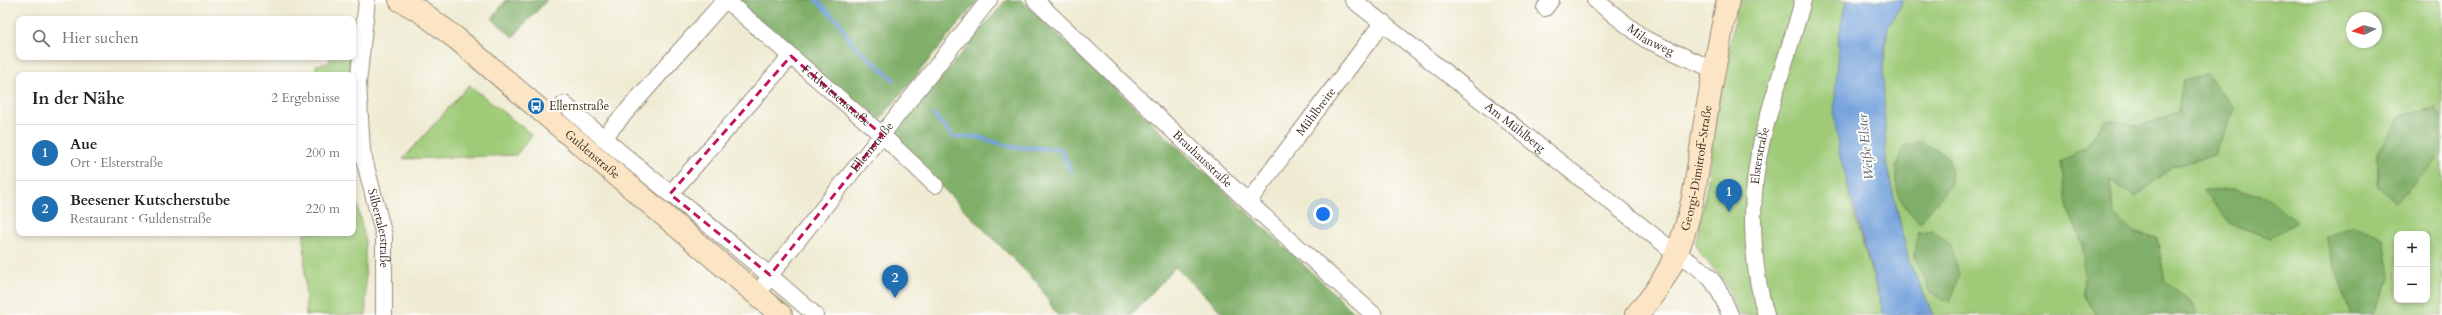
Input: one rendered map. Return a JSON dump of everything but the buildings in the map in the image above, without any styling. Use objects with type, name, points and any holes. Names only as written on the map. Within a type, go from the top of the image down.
[{"type":"street","name":"Silbertalerstraße","points":[[367,0],[358,83],[362,151],[384,236],[384,315]]},
{"type":"street","name":"Guldenstraße","points":[[400,0],[420,11],[457,38],[781,315]]},
{"type":"street","name":"Feldwiesenstraße","points":[[602,138],[726,0],[882,135],[935,185]]},
{"type":"street","name":"Ellernstraße","points":[[758,295],[770,275],[989,0]]},
{"type":"street","name":"Brauhausstraße","points":[[1035,0],[1248,202],[1374,315]]},
{"type":"street","name":"Am Mühlberg","points":[[1353,0],[1677,254]]},
{"type":"street","name":"Milanweg","points":[[1595,0],[1645,39],[1714,70]]},
{"type":"street","name":"Georgi-Dimitroff-Straße","points":[[1636,315],[1664,281],[1677,254],[1688,223],[1714,70],[1728,0]]},
{"type":"street","name":"Elsterstraße","points":[[1766,315],[1757,271],[1754,221],[1756,180],[1763,134],[1802,0]]},
{"type":"street","name":"Mühlbreite","points":[[1248,202],[1383,22]]},
{"type":"street","name":"Feldwiesenstraße","points":[[670,194],[791,56]]},
{"type":"street","name":"Guldenstraße","points":[[564,104],[602,138],[770,275],[815,315]]},
{"type":"street","points":[[1677,254],[1698,266],[1713,278],[1730,315]]},
{"type":"highlighted area","points":[[791,56],[882,135],[770,275],[670,194]]},
{"type":"green space","points":[[506,0],[547,0],[513,37],[492,19]]},
{"type":"green space","points":[[734,0],[978,0],[874,127]]},
{"type":"green space","points":[[1006,0],[1021,0],[1357,315],[1225,315],[1175,267],[1132,315],[1057,315],[1038,284],[892,137]]},
{"type":"green space","points":[[1738,0],[1846,0],[1838,42],[1848,192],[1884,315],[1739,315],[1725,282],[1699,252],[1696,242],[1708,180],[1714,129]]},
{"type":"green space","points":[[1904,0],[2442,0],[2442,121],[2436,108],[2401,116],[2378,153],[2378,187],[2396,202],[2442,154],[2442,315],[2372,315],[2390,278],[2325,237],[2351,315],[2198,315],[2191,302],[2165,282],[2157,238],[2132,231],[2113,214],[2110,179],[2135,197],[2172,167],[2214,155],[2183,80],[2178,112],[2140,126],[2105,120],[2087,146],[2061,162],[2068,210],[2083,244],[2084,296],[2097,315],[1934,315],[1909,262],[1886,163],[1883,67],[1888,27]],"holes":[[[1896,166],[1952,183],[1933,205],[1905,208],[1896,182]],[[2296,222],[2271,238],[2231,224]]]},
{"type":"green space","points":[[330,60],[352,60],[352,72],[316,72],[316,65],[329,63]]},
{"type":"green space","points":[[2206,74],[2235,109],[2214,155],[2172,167],[2135,197],[2110,180],[2113,214],[2132,231],[2157,238],[2165,282],[2191,302],[2198,315],[2097,315],[2084,296],[2083,244],[2068,210],[2061,162],[2087,146],[2105,120],[2140,126],[2178,112],[2183,80]]},
{"type":"green space","points":[[469,85],[532,135],[516,155],[403,159]]},
{"type":"green space","points":[[2436,108],[2442,121],[2442,154],[2396,202],[2378,187],[2378,153],[2401,116]]},
{"type":"green space","points":[[1922,142],[1949,157],[1952,183],[1920,223],[1904,205],[1897,187],[1896,178],[1897,168],[1904,145]]},
{"type":"green space","points":[[2234,189],[2269,198],[2296,222],[2271,238],[2231,224],[2203,190]]},
{"type":"green space","points":[[356,200],[365,240],[366,315],[306,315],[304,236],[356,236]]},
{"type":"green space","points":[[2354,226],[2384,238],[2390,278],[2372,315],[2351,315],[2325,237]]},
{"type":"green space","points":[[1932,230],[1951,245],[1959,276],[1950,302],[1930,293],[1915,256],[1918,232]]},
{"type":"water","name":"Weiße Elster","points":[[1846,0],[1904,0],[1888,27],[1883,67],[1886,163],[1909,262],[1934,315],[1884,315],[1839,153],[1834,115],[1838,42]]},
{"type":"waterway","points":[[816,0],[838,21],[852,43],[894,80]]},
{"type":"waterway","points":[[933,115],[954,137],[977,137],[1013,147],[1061,149],[1071,171]]},
{"type":"place","name":"Ellernstraße","points":[[536,106]]},
{"type":"place","name":"Aue","points":[[1729,212]]},
{"type":"place","name":"Beesener Kutscherstube","points":[[895,298]]}]
